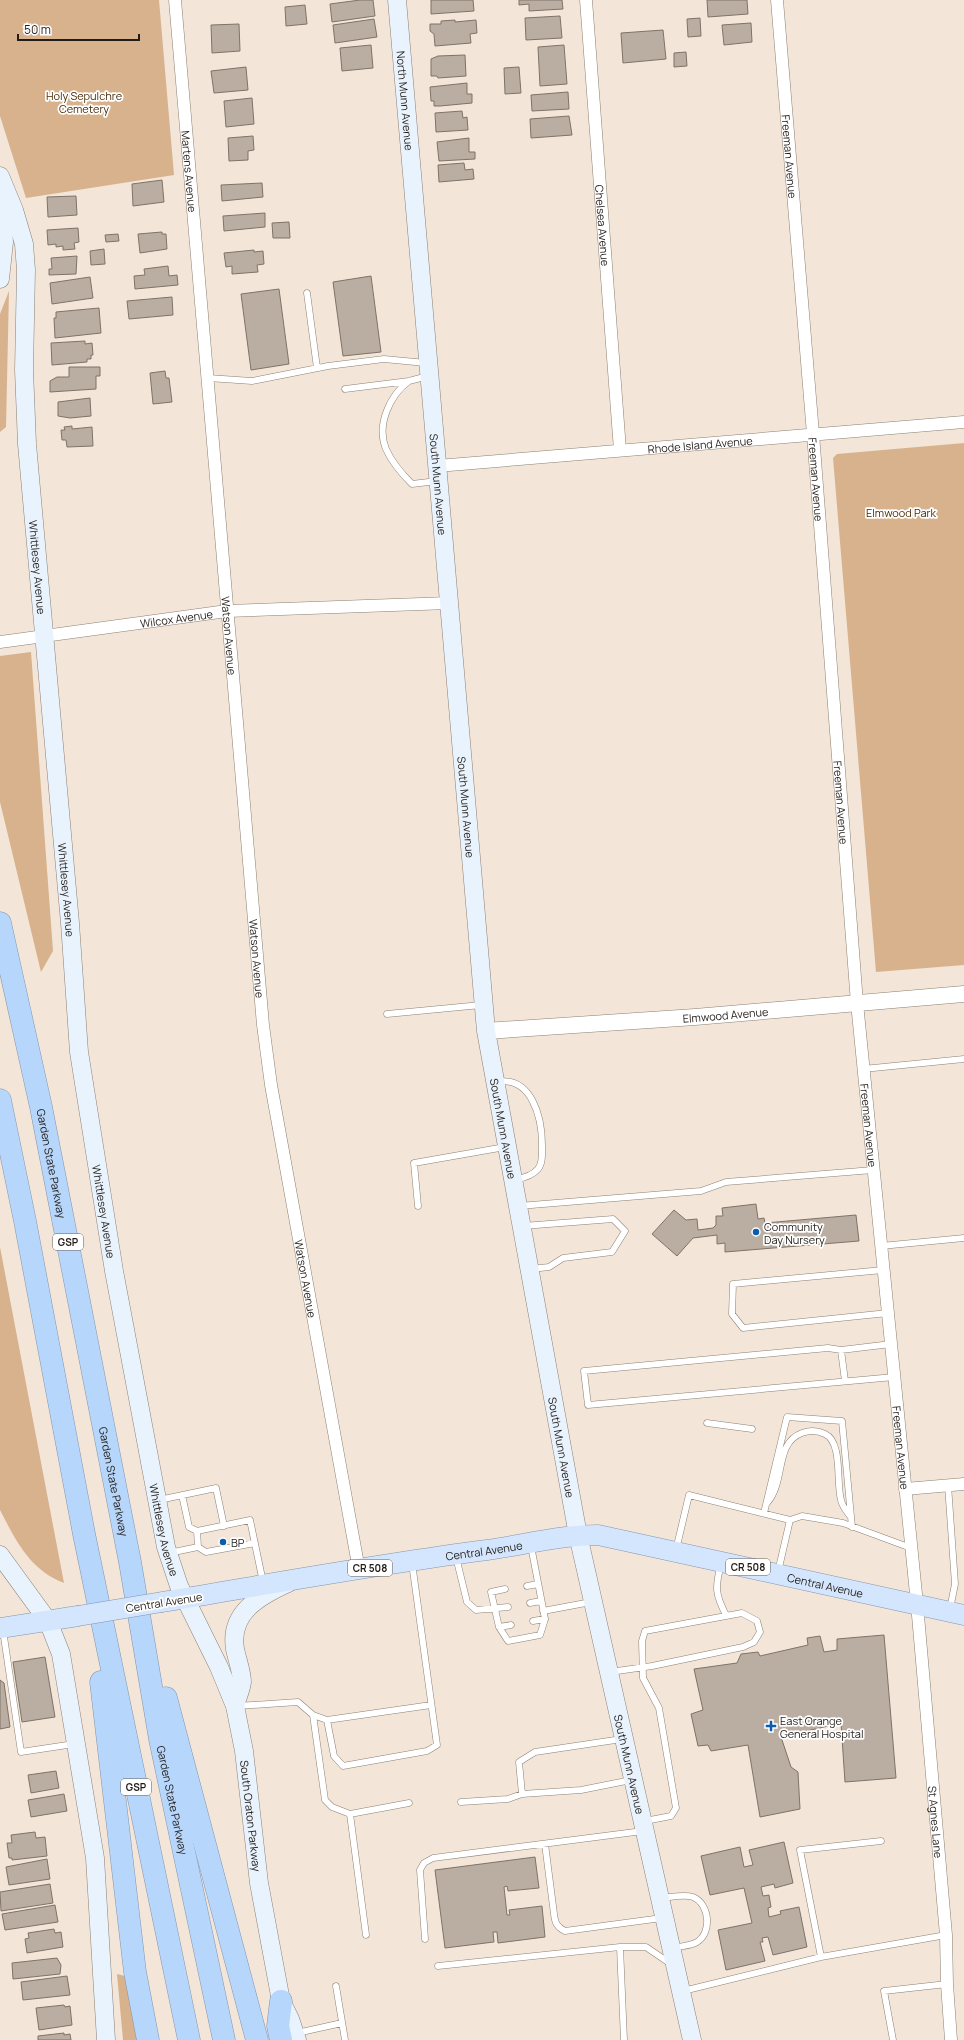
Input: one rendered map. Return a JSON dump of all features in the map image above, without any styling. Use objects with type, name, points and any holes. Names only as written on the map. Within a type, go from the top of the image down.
[{"type":"highway","name":"Garden State Parkway","points":[[0,923],[42,1107],[130,1562],[162,1746],[224,2040]]},
{"type":"highway","name":"GSP","points":[[0,1100],[24,1213],[84,1534],[189,2040]]},
{"type":"highway","points":[[84,1534],[135,1972],[148,2040]]},
{"type":"highway","points":[[130,1562],[257,2040]]},
{"type":"highway","points":[[281,2000],[278,2026],[291,2038]]},
{"type":"main road","name":"North Munn Avenue","points":[[396,0],[415,202]]},
{"type":"main road","name":"Whittlesey Avenue","points":[[0,176],[18,222],[24,244],[26,270],[24,370],[26,420],[70,923],[79,1052],[114,1271],[157,1500],[168,1553],[174,1574],[185,1598]]},
{"type":"main road","points":[[0,186],[4,236],[0,279]]},
{"type":"main road","name":"South Munn Avenue","points":[[415,202],[486,1031],[578,1535],[692,2040]]},
{"type":"main road","name":"Central Avenue","points":[[1,1628],[455,1554],[530,1544],[555,1538],[578,1535],[598,1535],[676,1551],[957,1614]]},
{"type":"main road","points":[[0,1555],[48,1621],[61,1654],[95,1858],[106,2040]]},
{"type":"main road","points":[[235,1706],[242,1682],[235,1648],[234,1632],[238,1619],[254,1603],[292,1581]]},
{"type":"main road","name":"South Oraton Parkway","points":[[185,1598],[216,1661],[235,1706],[244,1751],[259,1883],[281,2000]]},
{"type":"street","name":"Martens Avenue","points":[[175,0],[206,342]]},
{"type":"street","name":"Chelsea Avenue","points":[[586,0],[620,450]]},
{"type":"street","name":"Freeman Avenue","points":[[777,0],[813,434],[857,1003],[917,1604]]},
{"type":"street","name":"Watson Avenue","points":[[206,342],[227,611],[264,1033],[271,1085],[359,1570]]},
{"type":"street","name":"Rhode Island Avenue","points":[[438,474],[620,450],[964,422]]},
{"type":"street","name":"Wilcox Avenue","points":[[0,642],[227,611],[449,603]]},
{"type":"street","name":"Elmwood Avenue","points":[[486,1031],[695,1017],[964,994]]},
{"type":"street","points":[[905,1489],[964,1484]]},
{"type":"street","name":"St Agnes Lane","points":[[917,1604],[946,1935],[947,1984],[951,2040]]},
{"type":"lane","points":[[308,293],[317,368]]},
{"type":"lane","points":[[208,378],[252,381],[317,368],[384,359],[429,370]]},
{"type":"lane","points":[[429,370],[409,381],[400,388],[386,412],[384,424],[385,448],[401,473],[412,484],[438,474]]},
{"type":"lane","points":[[345,389],[409,381]]},
{"type":"lane","points":[[387,1014],[483,1005]]},
{"type":"lane","points":[[863,1069],[964,1059]]},
{"type":"lane","points":[[495,1082],[506,1080],[519,1085],[537,1109],[542,1126],[542,1158],[538,1169],[526,1178],[513,1180]]},
{"type":"lane","points":[[418,1206],[414,1163],[507,1147]]},
{"type":"lane","points":[[518,1206],[701,1191],[726,1182],[873,1170]]},
{"type":"lane","points":[[521,1227],[613,1219],[625,1231],[612,1252],[563,1258],[549,1267],[529,1269]]},
{"type":"lane","points":[[881,1246],[964,1238]]},
{"type":"lane","points":[[883,1270],[733,1284],[732,1314],[743,1328],[888,1313]]},
{"type":"lane","points":[[891,1344],[841,1350],[828,1348],[584,1371],[588,1405],[894,1376]]},
{"type":"lane","points":[[841,1350],[845,1381]]},
{"type":"lane","points":[[764,1513],[787,1417],[842,1421],[852,1527]]},
{"type":"lane","points":[[707,1423],[752,1428]]},
{"type":"lane","points":[[767,1504],[774,1496],[787,1443],[794,1436],[807,1431],[818,1431],[828,1435],[836,1447],[841,1501],[851,1518]]},
{"type":"lane","points":[[948,1485],[957,1614]]},
{"type":"lane","points":[[157,1500],[216,1488],[224,1526]]},
{"type":"lane","points":[[182,1495],[189,1527],[198,1531],[250,1520],[263,1585]]},
{"type":"lane","points":[[676,1551],[689,1495],[790,1520],[802,1516],[852,1527],[911,1548]]},
{"type":"lane","points":[[778,1574],[790,1520]]},
{"type":"lane","points":[[198,1531],[198,1547]]},
{"type":"lane","points":[[168,1553],[198,1547],[206,1552],[255,1543]]},
{"type":"lane","points":[[505,1589],[491,1592],[499,1627],[508,1641],[540,1635],[545,1619],[530,1544]]},
{"type":"lane","points":[[455,1554],[467,1602],[476,1610],[508,1607]]},
{"type":"lane","points":[[327,1720],[334,1756],[343,1766],[427,1751],[437,1745],[430,1705],[412,1561]]},
{"type":"lane","points":[[721,1561],[716,1585],[718,1599],[726,1615]]},
{"type":"lane","points":[[527,1586],[538,1584]]},
{"type":"lane","points":[[530,1603],[541,1601]]},
{"type":"lane","points":[[543,1611],[592,1602]]},
{"type":"lane","points":[[425,1939],[420,1870],[424,1863],[434,1858],[545,1844],[644,1826],[671,1816],[676,1808],[659,1708],[643,1678],[643,1668],[642,1642],[645,1631],[742,1613],[757,1621],[760,1632],[754,1642],[743,1647],[643,1668],[609,1672]]},
{"type":"lane","points":[[532,1621],[545,1619]]},
{"type":"lane","points":[[499,1627],[511,1625]]},
{"type":"lane","points":[[1,1628],[21,1752],[76,1744]]},
{"type":"lane","points":[[235,1706],[298,1702],[313,1715],[327,1720],[430,1705]]},
{"type":"lane","points":[[313,1715],[325,1800],[332,1807],[350,1814],[409,1804]]},
{"type":"lane","points":[[522,1794],[519,1762],[535,1752],[624,1739]]},
{"type":"lane","points":[[460,1802],[508,1799],[522,1794],[581,1790],[633,1780]]},
{"type":"lane","points":[[350,1814],[366,1935]]},
{"type":"lane","points":[[821,1957],[800,1850],[881,1841]]},
{"type":"lane","points":[[545,1844],[556,1923],[565,1931],[664,1918]]},
{"type":"lane","points":[[660,1898],[686,1896],[695,1898],[704,1908],[708,1921],[706,1935],[697,1942],[671,1948]]},
{"type":"lane","points":[[681,1992],[821,1957],[946,1935]]},
{"type":"lane","points":[[620,1946],[624,2040]]},
{"type":"lane","points":[[438,1966],[620,1946],[646,1947],[675,1967]]},
{"type":"lane","points":[[893,2040],[884,1991],[947,1984]]},
{"type":"lane","points":[[336,1986],[345,2040]]},
{"type":"lane","points":[[291,2038],[342,2023]]},
{"type":"green space","name":"Holy Sepulchre Cemetery","points":[[0,0],[159,0],[174,175],[26,198],[0,116]]},
{"type":"green space","points":[[9,291],[6,427],[0,432],[0,314]]},
{"type":"green space","name":"Elmwood Park","points":[[964,443],[964,965],[876,972],[833,458],[837,454]]},
{"type":"green space","points":[[31,652],[53,951],[41,972],[0,802],[0,656]]},
{"type":"green space","points":[[0,1247],[64,1583],[42,1570],[25,1553],[0,1510]]},
{"type":"green space","points":[[117,1974],[125,1976],[138,2040],[123,2040]]},
{"type":"building","points":[[360,0],[373,0],[375,16],[332,22],[330,4]]},
{"type":"building","points":[[431,0],[473,0],[474,11],[431,14]]},
{"type":"building","points":[[519,0],[562,0],[563,9],[529,11],[529,4],[519,5]]},
{"type":"building","points":[[707,0],[747,0],[748,14],[708,17]]},
{"type":"building","points":[[305,5],[307,24],[286,26],[285,7]]},
{"type":"building","points":[[560,16],[562,38],[526,40],[525,18]]},
{"type":"building","points":[[700,18],[701,36],[688,37],[687,19]]},
{"type":"building","points":[[374,19],[377,37],[335,43],[333,25]]},
{"type":"building","points":[[455,20],[455,22],[476,20],[477,33],[470,34],[471,43],[435,46],[434,34],[430,31],[430,24],[441,24],[441,21]]},
{"type":"building","points":[[751,23],[752,42],[724,45],[722,25]]},
{"type":"building","points":[[239,24],[240,51],[212,53],[211,25]]},
{"type":"building","points":[[663,30],[666,59],[623,63],[621,33]]},
{"type":"building","points":[[371,45],[373,68],[342,71],[340,48]]},
{"type":"building","points":[[564,45],[567,84],[540,86],[538,47]]},
{"type":"building","points":[[686,52],[687,66],[674,67],[674,53]]},
{"type":"building","points":[[465,55],[466,76],[438,78],[437,76],[431,76],[431,59],[438,56]]},
{"type":"building","points":[[246,67],[248,90],[214,93],[211,71]]},
{"type":"building","points":[[519,67],[521,93],[505,94],[504,68]]},
{"type":"building","points":[[467,83],[467,94],[472,94],[472,103],[434,106],[434,101],[431,101],[430,87]]},
{"type":"building","points":[[568,92],[569,109],[532,111],[531,95]]},
{"type":"building","points":[[252,98],[254,124],[226,127],[224,101]]},
{"type":"building","points":[[462,111],[463,118],[467,117],[468,130],[436,132],[435,113]]},
{"type":"building","points":[[569,116],[572,135],[531,138],[530,119]]},
{"type":"building","points":[[253,136],[254,150],[248,151],[248,160],[229,161],[228,138]]},
{"type":"building","points":[[469,138],[469,152],[475,152],[475,159],[439,161],[437,142]]},
{"type":"building","points":[[464,163],[465,170],[473,169],[474,179],[439,182],[438,165]]},
{"type":"building","points":[[162,180],[164,202],[133,206],[132,184]]},
{"type":"building","points":[[262,183],[263,197],[222,201],[221,185]]},
{"type":"building","points":[[76,196],[77,215],[48,217],[47,197]]},
{"type":"building","points":[[265,213],[265,227],[224,231],[223,216]]},
{"type":"building","points":[[289,222],[290,238],[273,238],[272,223]]},
{"type":"building","points":[[78,228],[79,242],[74,243],[75,249],[63,250],[63,246],[56,247],[56,244],[48,245],[47,230]]},
{"type":"building","points":[[162,232],[162,234],[166,234],[167,249],[140,253],[138,234]]},
{"type":"building","points":[[118,234],[119,241],[106,242],[105,235]]},
{"type":"building","points":[[104,249],[105,264],[91,265],[90,251]]},
{"type":"building","points":[[254,250],[254,252],[263,251],[264,264],[257,265],[258,272],[232,274],[232,266],[226,267],[224,253]]},
{"type":"building","points":[[77,256],[76,274],[49,275],[49,269],[52,269],[51,258]]},
{"type":"building","points":[[168,266],[169,276],[177,275],[178,285],[135,289],[134,276],[145,275],[144,269]]},
{"type":"building","points":[[371,276],[381,352],[343,356],[333,282]]},
{"type":"building","points":[[90,277],[93,298],[52,304],[50,283]]},
{"type":"building","points":[[279,289],[289,364],[251,370],[241,294]]},
{"type":"building","points":[[172,297],[173,315],[129,319],[127,301]]},
{"type":"building","points":[[99,308],[101,333],[55,338],[54,318],[56,318],[56,312]]},
{"type":"building","points":[[85,341],[85,344],[92,343],[93,355],[91,355],[91,359],[87,359],[87,362],[52,365],[51,343]]},
{"type":"building","points":[[69,367],[100,367],[100,376],[96,376],[96,389],[50,392],[50,381],[57,377],[69,377]]},
{"type":"building","points":[[165,371],[166,378],[169,378],[172,402],[153,404],[150,373]]},
{"type":"building","points":[[90,398],[91,416],[70,418],[58,416],[58,402]]},
{"type":"building","points":[[72,426],[72,429],[92,427],[93,446],[67,447],[66,440],[62,440],[61,430],[65,430],[64,427]]},
{"type":"building","name":"Community Day Nursery","points":[[756,1204],[758,1219],[764,1218],[765,1223],[856,1215],[859,1241],[725,1252],[725,1243],[717,1244],[717,1235],[693,1238],[677,1256],[652,1234],[674,1210],[686,1220],[697,1219],[698,1230],[713,1228],[716,1225],[716,1216],[723,1216],[722,1208]]},
{"type":"building","points":[[884,1635],[896,1778],[845,1782],[841,1723],[781,1737],[791,1767],[798,1772],[800,1809],[760,1817],[748,1745],[711,1751],[708,1745],[698,1746],[691,1714],[703,1710],[694,1669],[737,1663],[741,1654],[758,1652],[760,1656],[808,1645],[807,1638],[820,1636],[824,1652],[837,1650],[837,1639]]},
{"type":"building","points":[[45,1657],[55,1717],[22,1722],[13,1662]]},
{"type":"building","points":[[0,1680],[4,1683],[10,1727],[0,1729]]},
{"type":"building","points":[[56,1771],[59,1788],[31,1793],[28,1775]]},
{"type":"building","points":[[64,1794],[67,1811],[31,1817],[28,1800]]},
{"type":"building","points":[[35,1832],[36,1838],[45,1837],[47,1856],[12,1860],[12,1858],[9,1858],[7,1843],[12,1843],[11,1835]]},
{"type":"building","points":[[784,1842],[793,1883],[775,1888],[774,1884],[761,1887],[763,1896],[769,1895],[771,1907],[768,1908],[769,1917],[781,1914],[780,1911],[799,1907],[807,1947],[773,1955],[768,1937],[762,1938],[763,1942],[760,1942],[765,1961],[726,1970],[718,1930],[752,1923],[744,1888],[710,1895],[701,1856],[740,1847],[744,1867],[753,1865],[749,1850]]},
{"type":"building","points":[[535,1857],[539,1888],[508,1891],[507,1886],[504,1887],[507,1915],[510,1915],[509,1910],[542,1906],[545,1937],[498,1943],[497,1932],[493,1932],[494,1942],[445,1948],[435,1870]]},
{"type":"building","points":[[47,1859],[50,1879],[9,1885],[6,1867]]},
{"type":"building","points":[[50,1884],[53,1903],[1,1911],[0,1892]]},
{"type":"building","points":[[55,1905],[58,1922],[5,1930],[2,1914]]},
{"type":"building","points":[[54,1929],[55,1933],[61,1932],[63,1947],[27,1953],[25,1939],[29,1938],[28,1933]]},
{"type":"building","points":[[57,1958],[61,1965],[60,1974],[13,1979],[12,1963]]},
{"type":"building","points":[[67,1976],[70,1995],[23,2000],[21,1982]]},
{"type":"building","points":[[64,2005],[65,2007],[70,2006],[72,2025],[39,2030],[36,2008]]},
{"type":"building","points":[[64,2033],[64,2035],[70,2034],[71,2040],[38,2040],[38,2036]]},
{"type":"place","name":"Community Day Nursery","points":[[756,1232]]},
{"type":"place","name":"BP","points":[[223,1542]]},
{"type":"place","name":"East Orange General Hospital","points":[[771,1726]]}]
